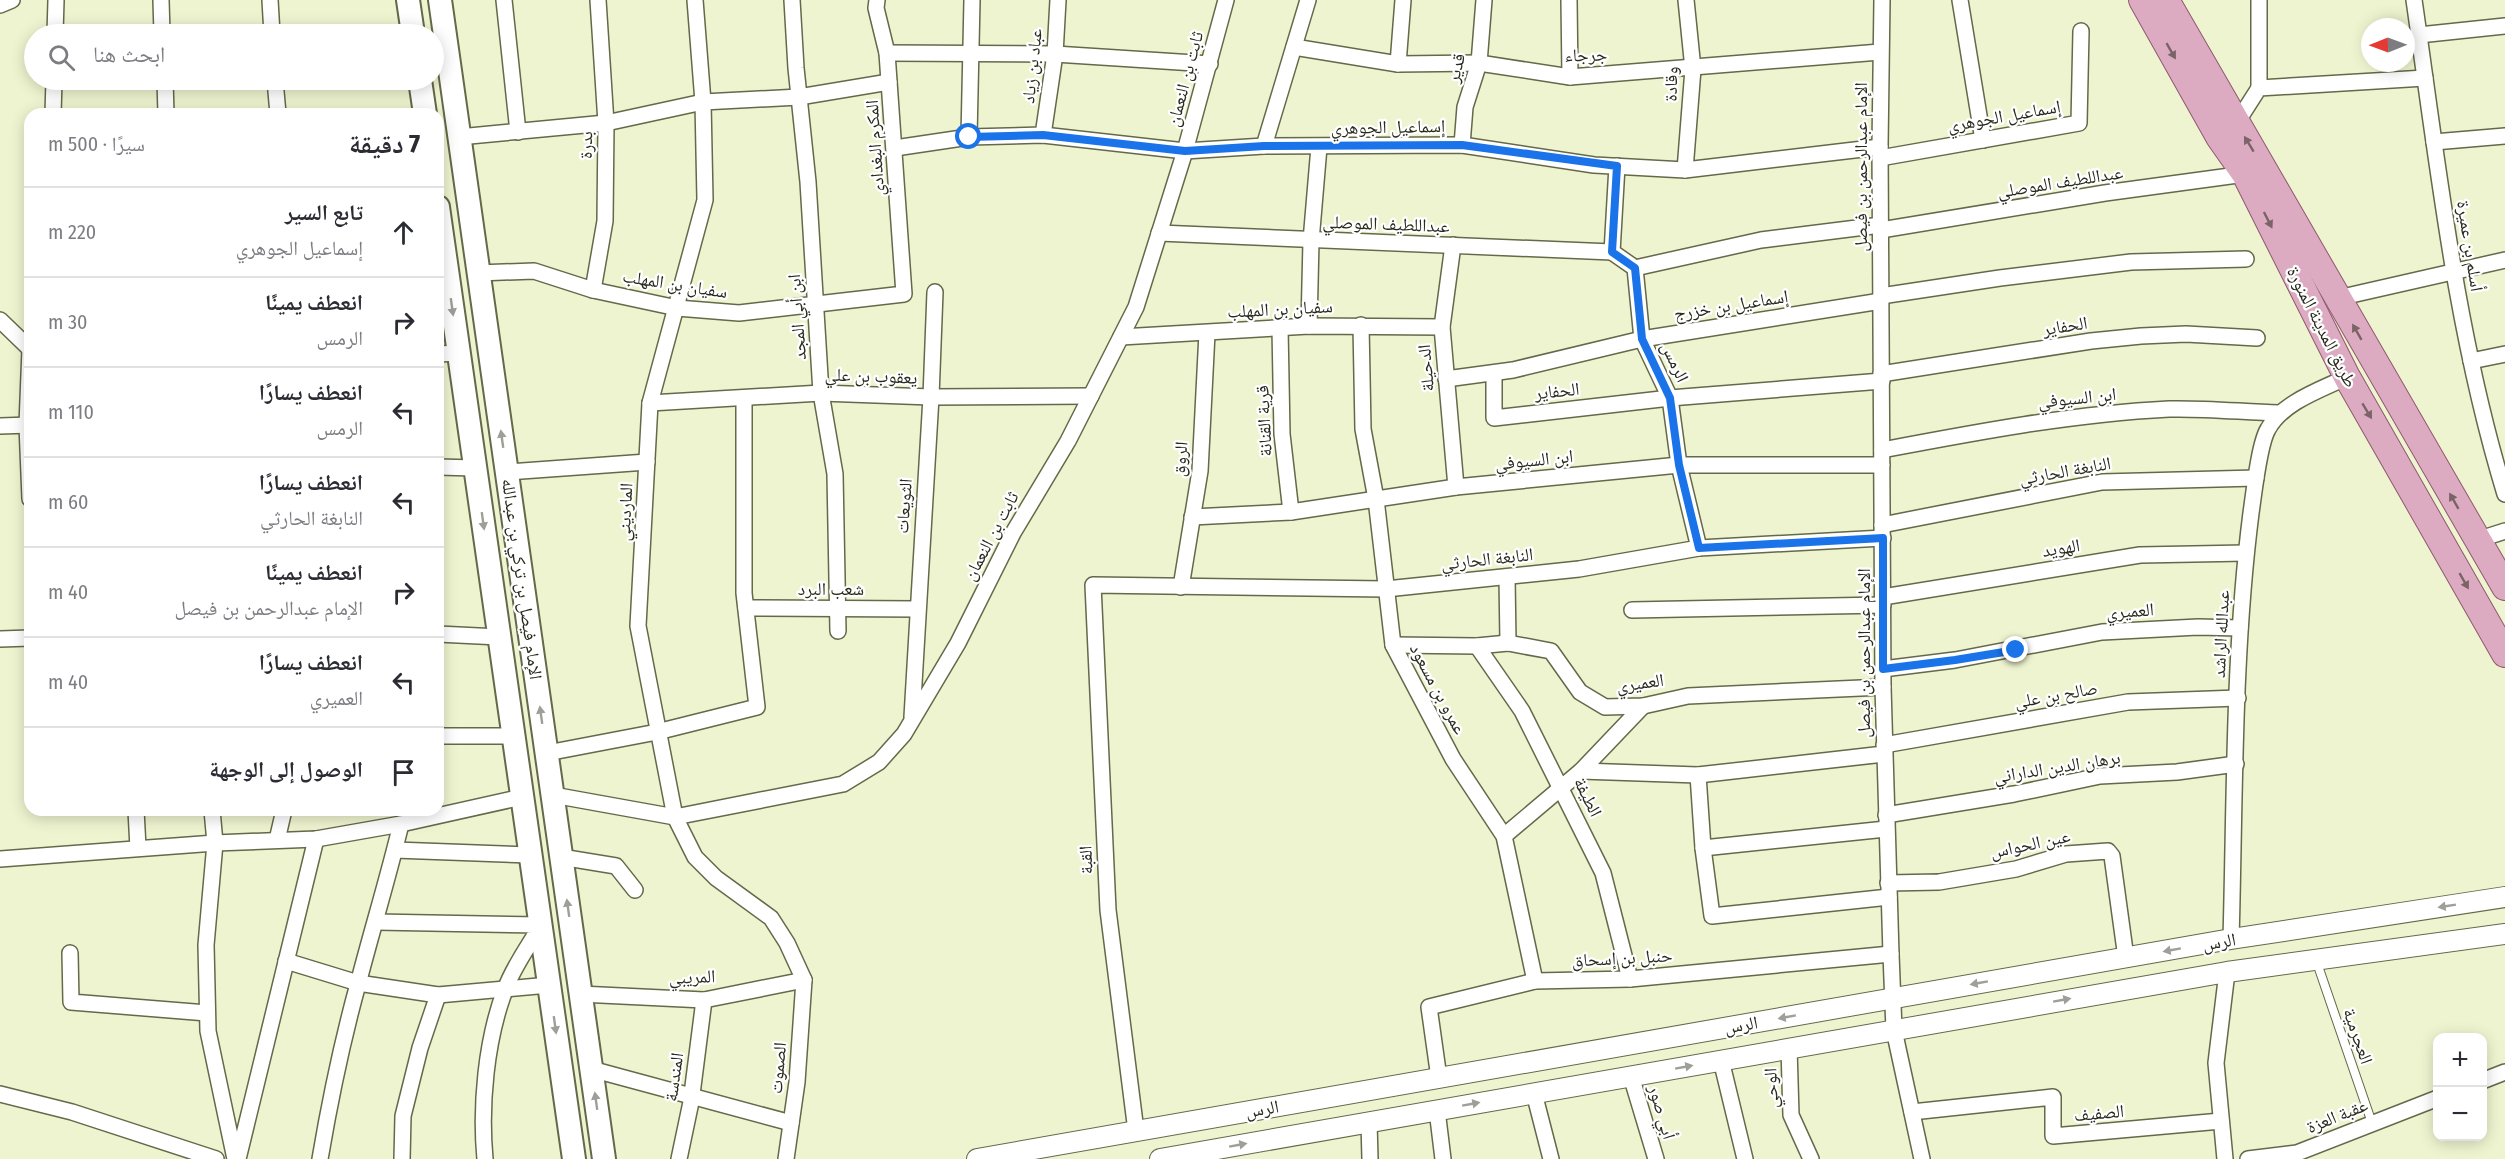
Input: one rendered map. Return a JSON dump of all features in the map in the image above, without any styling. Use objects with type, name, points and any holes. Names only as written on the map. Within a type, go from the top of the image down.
[{"type":"main road","points":[[408,0],[412,24]]},
{"type":"main road","name":"الإمام فيصل بن تركي بن عبدالله","points":[[440,0],[443,24]]},
{"type":"main road","name":"طريق المدينة المنورة","points":[[2142,0],[2338,298],[2505,587]]},
{"type":"main road","name":"طريق المدينة المنورة","points":[[2166,0],[2227,128],[2245,174],[2347,377],[2505,654]]},
{"type":"main road","name":"الإمام فيصل بن تركي بن عبدالله","points":[[444,29],[604,1159]]},
{"type":"main road","points":[[421,90],[424,108]]},
{"type":"main road","name":"الإمام فيصل بن تركي بن عبدالله","points":[[444,289],[448,354],[475,468],[574,1159]]},
{"type":"street","points":[[0,4],[12,0]]},
{"type":"street","points":[[55,24],[56,0]]},
{"type":"street","points":[[160,0],[161,24]]},
{"type":"street","points":[[270,0],[271,24]]},
{"type":"street","points":[[504,0],[518,132]]},
{"type":"street","name":"بدرة","points":[[593,290],[605,221],[606,123],[598,0]]},
{"type":"street","name":"المارديني","points":[[695,0],[703,102],[705,200],[650,403],[638,626],[675,817],[695,857],[716,878],[771,918],[787,943],[804,980]]},
{"type":"street","name":"ابن أبي المجد","points":[[792,0],[808,182],[821,393],[836,474],[838,631]]},
{"type":"street","name":"المكرم البغدادي","points":[[878,0],[876,8],[886,53],[895,148],[904,294]]},
{"type":"street","points":[[969,137],[972,0]]},
{"type":"street","name":"عباد بن زياد","points":[[1043,135],[1055,54],[1058,0]]},
{"type":"street","name":"ثابت بن النعمان","points":[[553,795],[675,817],[843,784],[879,762],[904,734],[958,643],[1013,533],[1068,441],[1136,307],[1185,151],[1226,0]]},
{"type":"street","points":[[1264,146],[1308,0]]},
{"type":"street","points":[[1398,64],[1403,0]]},
{"type":"street","name":"قدير","points":[[1462,145],[1465,107],[1479,63],[1484,0]]},
{"type":"street","points":[[1569,0],[1570,77]]},
{"type":"street","name":"وقادة","points":[[1685,170],[1693,69],[1686,0]]},
{"type":"street","name":"الإمام عبدالرحمن بن فيصل","points":[[1882,0],[1880,152],[1883,687],[1888,890],[1894,1030],[1922,1159]]},
{"type":"street","points":[[1960,0],[1983,140]]},
{"type":"street","points":[[2227,128],[2243,113],[2259,88],[2259,0]]},
{"type":"street","name":"أسلم بن عميرة","points":[[2414,0],[2453,270],[2471,361],[2491,447],[2505,494]]},
{"type":"street","points":[[2419,35],[2505,26]]},
{"type":"street","name":"إسماعيل الجوهري","points":[[895,148],[969,137],[1043,135],[1185,151],[1264,146],[1462,145],[1617,166],[1685,170],[1880,152],[1983,140],[2079,123],[2081,31]]},
{"type":"street","name":"جرجاء","points":[[1294,47],[1398,64],[1479,63],[1570,77],[1693,69],[1881,52]]},
{"type":"street","points":[[886,53],[1055,54],[1210,64]]},
{"type":"street","points":[[2259,88],[2425,78]]},
{"type":"street","points":[[459,137],[606,123],[703,102],[799,98],[889,82]]},
{"type":"street","points":[[53,108],[54,90]]},
{"type":"street","points":[[165,90],[166,108]]},
{"type":"street","points":[[276,90],[277,108]]},
{"type":"street","points":[[2434,142],[2505,136]]},
{"type":"street","points":[[1309,326],[1311,241],[1319,147]]},
{"type":"street","points":[[1617,166],[1612,252],[1635,268]]},
{"type":"street","name":"عبداللطيف الموصلي","points":[[1635,268],[1761,240],[1881,228],[2245,174]]},
{"type":"street","name":"عبداللطيف الموصلي","points":[[1159,233],[1612,252]]},
{"type":"street","name":"الدحيلة","points":[[1453,245],[1442,327],[1456,487]]},
{"type":"street","name":"إسماعيل بن خزرج","points":[[1446,379],[1494,373],[1642,339],[2000,278],[2131,262],[2246,259]]},
{"type":"street","points":[[2338,298],[2505,260]]},
{"type":"street","name":"الرمس","points":[[1635,268],[1642,339],[1670,398],[1679,465],[1699,548]]},
{"type":"street","name":"سفيان بن المهلب","points":[[478,273],[534,271],[593,290],[677,308],[739,313],[904,294]]},
{"type":"street","name":"الثويعات","points":[[912,722],[931,397],[934,292]]},
{"type":"street","points":[[0,320],[24,343]]},
{"type":"street","name":"عمرو بن مسعود","points":[[1361,325],[1363,429],[1376,500],[1393,645],[1453,759],[1504,836],[1535,981]]},
{"type":"street","name":"سفيان بن المهلب","points":[[1121,337],[1309,326],[1442,327]]},
{"type":"street","name":"قرية القنانة","points":[[1280,328],[1282,434],[1291,512]]},
{"type":"street","name":"الروق","points":[[1181,587],[1200,471],[1208,333]]},
{"type":"street","name":"الحفاير","points":[[1494,373],[1494,418],[1670,398],[1882,378],[2091,341],[2186,334],[2257,338]]},
{"type":"street","points":[[2471,361],[2505,354]]},
{"type":"street","points":[[2279,413],[2347,377]]},
{"type":"street","name":"يعقوب بن علي","points":[[650,403],[821,393],[931,397],[1091,396]]},
{"type":"street","points":[[547,753],[657,732],[757,707],[746,608],[744,398]]},
{"type":"street","name":"ابن السيوفي","points":[[1192,517],[1291,512],[1456,487],[1679,465],[1882,457],[2013,425],[2090,415],[2172,409],[2279,413]]},
{"type":"street","name":"عبدالله الراشد","points":[[2231,939],[2240,628],[2246,553],[2256,478],[2267,430],[2279,413]]},
{"type":"street","points":[[0,426],[24,425]]},
{"type":"street","points":[[507,472],[647,462]]},
{"type":"street","points":[[444,467],[475,468]]},
{"type":"street","name":"النابغة الحارثي","points":[[1093,585],[1386,588],[1507,577],[1580,569],[1699,548],[1883,531],[2102,482],[2256,478]]},
{"type":"street","points":[[2477,540],[2505,531]]},
{"type":"street","name":"الهويد","points":[[1632,610],[1883,601],[2140,555],[2246,553]]},
{"type":"street","points":[[1507,577],[1508,643]]},
{"type":"street","name":"القبة","points":[[1093,585],[1108,910],[1136,1131]]},
{"type":"street","name":"شعب البرد","points":[[746,608],[917,609]]},
{"type":"street","name":"العميري","points":[[1883,669],[1955,660],[2102,632],[2198,627],[2240,628]]},
{"type":"street","points":[[444,634],[499,637]]},
{"type":"street","points":[[0,639],[24,638]]},
{"type":"street","name":"العميري","points":[[1393,645],[1477,646],[1508,643],[1551,651],[1580,692],[1605,707],[1643,706],[1688,696],[1883,687]]},
{"type":"street","name":"الطيفة","points":[[1477,646],[1522,711],[1603,873],[1630,979]]},
{"type":"street","name":"صالح بن علي","points":[[1581,771],[1698,776],[1884,749],[2128,702],[2238,698]]},
{"type":"street","points":[[1504,836],[1581,771],[1643,706]]},
{"type":"street","points":[[444,736],[513,736]]},
{"type":"street","name":"برهان الدين الداراني","points":[[1703,848],[1886,822],[2100,776],[2177,772],[2236,764]]},
{"type":"street","name":"عين الحواس","points":[[1698,776],[1703,848],[1712,916],[2016,869],[2066,854],[2108,851],[2112,856],[2126,958]]},
{"type":"street","points":[[444,815],[522,798]]},
{"type":"street","points":[[136,816],[138,848]]},
{"type":"street","points":[[213,816],[215,843],[206,945],[208,1030],[236,1159]]},
{"type":"street","points":[[277,840],[283,816]]},
{"type":"street","points":[[0,859],[215,843],[316,839],[438,816]]},
{"type":"street","points":[[320,1159],[333,1086],[401,824]]},
{"type":"street","points":[[236,1159],[316,839]]},
{"type":"street","points":[[394,850],[530,855]]},
{"type":"street","points":[[561,857],[616,866],[635,890]]},
{"type":"street","name":"الرس","points":[[977,1159],[2231,939],[2505,897]]},
{"type":"street","points":[[376,922],[541,925],[505,989],[493,1036],[483,1099],[484,1159]]},
{"type":"street","name":"الرس","points":[[1160,1159],[2227,972],[2505,934]]},
{"type":"street","points":[[70,952],[70,1002],[207,1013]]},
{"type":"street","name":"حنبل بن إسحاق","points":[[1439,1078],[1429,1006],[1535,981],[1630,979],[1891,954]]},
{"type":"street","points":[[286,961],[358,983],[438,995],[549,985]]},
{"type":"street","points":[[2225,1159],[2216,1063],[2227,972]]},
{"type":"street","name":"المريبي","points":[[580,994],[704,1000],[804,980]]},
{"type":"street","name":"الصموت","points":[[786,1159],[797,1082],[804,980]]},
{"type":"street","points":[[402,1159],[404,1116],[420,1048],[438,995]]},
{"type":"street","name":"المندسة","points":[[679,1159],[692,1095],[704,1000]]},
{"type":"street","name":"الوحي","points":[[1789,1048],[1791,1115],[1811,1159]]},
{"type":"street","points":[[1721,1060],[1745,1159]]},
{"type":"street","points":[[591,1069],[791,1123]]},
{"type":"street","points":[[2487,1079],[2505,1072]]},
{"type":"street","name":"أبي صور","points":[[1631,1076],[1656,1159]]},
{"type":"street","points":[[1534,1093],[1551,1159]]},
{"type":"street","points":[[0,1094],[72,1112],[216,1159]]},
{"type":"street","name":"الصفيف","points":[[1912,1112],[2053,1097],[2054,1136],[2221,1121]]},
{"type":"street","name":"عقبة العزة","points":[[2248,1159],[2297,1156],[2372,1123],[2433,1100]]},
{"type":"street","points":[[1437,1110],[1443,1159]]},
{"type":"street","points":[[1369,1122],[1370,1159]]},
{"type":"lane","name":"العجرمية","points":[[2316,959],[2372,1123]]},
{"type":"route","points":[[969,137],[1043,135],[1185,151],[1264,146],[1462,145],[1594,165],[1617,166],[1612,252],[1635,268],[1642,339],[1670,398],[1679,465],[1699,548],[1883,538],[1883,669],[1924,665],[2016,650]]}]
